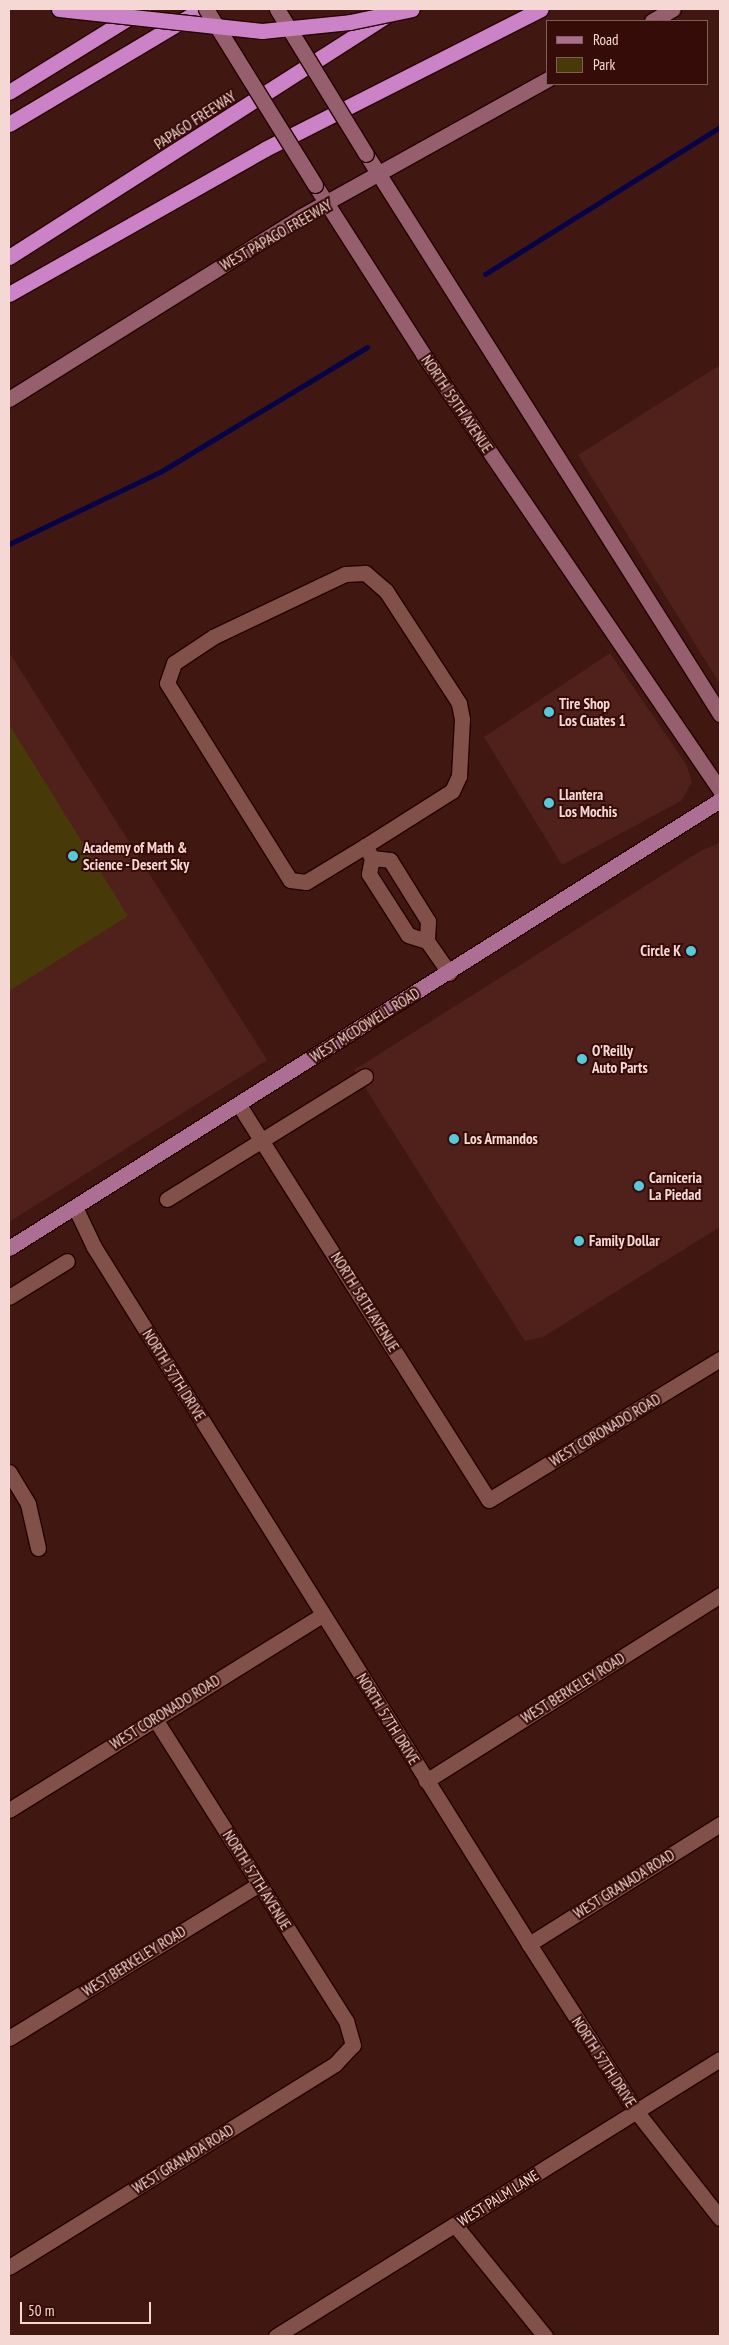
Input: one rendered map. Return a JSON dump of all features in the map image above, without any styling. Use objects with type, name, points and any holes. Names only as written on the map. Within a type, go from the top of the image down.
[{"type":"highway","points":[[59,9],[262,31],[350,22],[412,9]]},
{"type":"highway","points":[[9,92],[142,9]]},
{"type":"highway","points":[[9,124],[202,9]]},
{"type":"highway","name":"PAPAGO FREEWAY","points":[[9,257],[397,9]]},
{"type":"highway","points":[[9,294],[265,149],[540,9]]},
{"type":"main road","name":"NORTH 59TH AVENUE","points":[[206,9],[327,205],[720,790]]},
{"type":"main road","points":[[277,9],[366,154],[720,714]]},
{"type":"main road","points":[[654,20],[673,9]]},
{"type":"main road","name":"WEST PAPAGO FREEWAY","points":[[9,399],[300,217],[327,205],[378,173],[546,80]]},
{"type":"main road","name":"WEST MCDOWELL ROAD","points":[[9,1248],[449,973],[720,800]]},
{"type":"street","points":[[369,852],[452,791],[459,776],[462,719],[459,703],[386,591],[365,573],[345,574],[213,637],[174,663],[167,683],[290,880],[306,882],[369,852],[390,860],[428,920],[427,941],[449,973]]},
{"type":"street","points":[[369,852],[369,874],[408,935],[427,941]]},
{"type":"street","points":[[167,1199],[365,1076]]},
{"type":"street","name":"NORTH 58TH AVENUE","points":[[239,1105],[263,1139],[489,1500]]},
{"type":"street","name":"NORTH 57TH DRIVE","points":[[75,1207],[94,1247],[529,1944],[636,2111],[720,2218]]},
{"type":"street","points":[[9,1298],[68,1261]]},
{"type":"street","name":"WEST CORONADO ROAD","points":[[489,1500],[720,1359]]},
{"type":"street","points":[[9,1472],[28,1504],[38,1548]]},
{"type":"street","name":"WEST BERKELEY ROAD","points":[[426,1781],[720,1595]]},
{"type":"street","name":"WEST CORONADO ROAD","points":[[9,1810],[322,1615]]},
{"type":"street","name":"NORTH 57TH AVENUE","points":[[155,1719],[346,2021],[353,2045]]},
{"type":"street","name":"WEST GRANADA ROAD","points":[[529,1944],[720,1824]]},
{"type":"street","name":"WEST BERKELEY ROAD","points":[[9,2038],[259,1884]]},
{"type":"street","name":"WEST GRANADA ROAD","points":[[9,2267],[335,2064],[353,2045]]},
{"type":"street","name":"WEST PALM LANE","points":[[276,2336],[720,2059]]},
{"type":"street","points":[[455,2225],[545,2336]]},
{"type":"shaded area","points":[[720,365],[720,684],[578,455]]},
{"type":"shaded area","name":"Academy of Math & Science - Desert Sky","points":[[9,652],[267,1060],[9,1222]]},
{"type":"shaded area","points":[[610,653],[686,764],[692,782],[681,801],[562,865],[484,737]]},
{"type":"shaded area","points":[[720,843],[720,1227],[543,1337],[525,1341],[354,1070],[702,850]]},
{"type":"green space","points":[[9,724],[128,916],[9,991]]},
{"type":"waterway","points":[[485,274],[720,127]]},
{"type":"waterway","points":[[9,544],[160,472],[367,347]]},
{"type":"place","name":"Tire Shop Los Cuates 1","points":[[549,712]]},
{"type":"place","name":"Llantera Los Mochis","points":[[549,803]]},
{"type":"place","name":"Academy of Math & Science - Desert Sky","points":[[73,856]]},
{"type":"place","name":"Circle K","points":[[691,951]]},
{"type":"place","name":"O'Reilly Auto Parts","points":[[582,1059]]},
{"type":"place","name":"Los Armandos","points":[[454,1139]]},
{"type":"place","name":"Carniceria La Piedad","points":[[639,1186]]},
{"type":"place","name":"Family Dollar","points":[[579,1241]]}]
